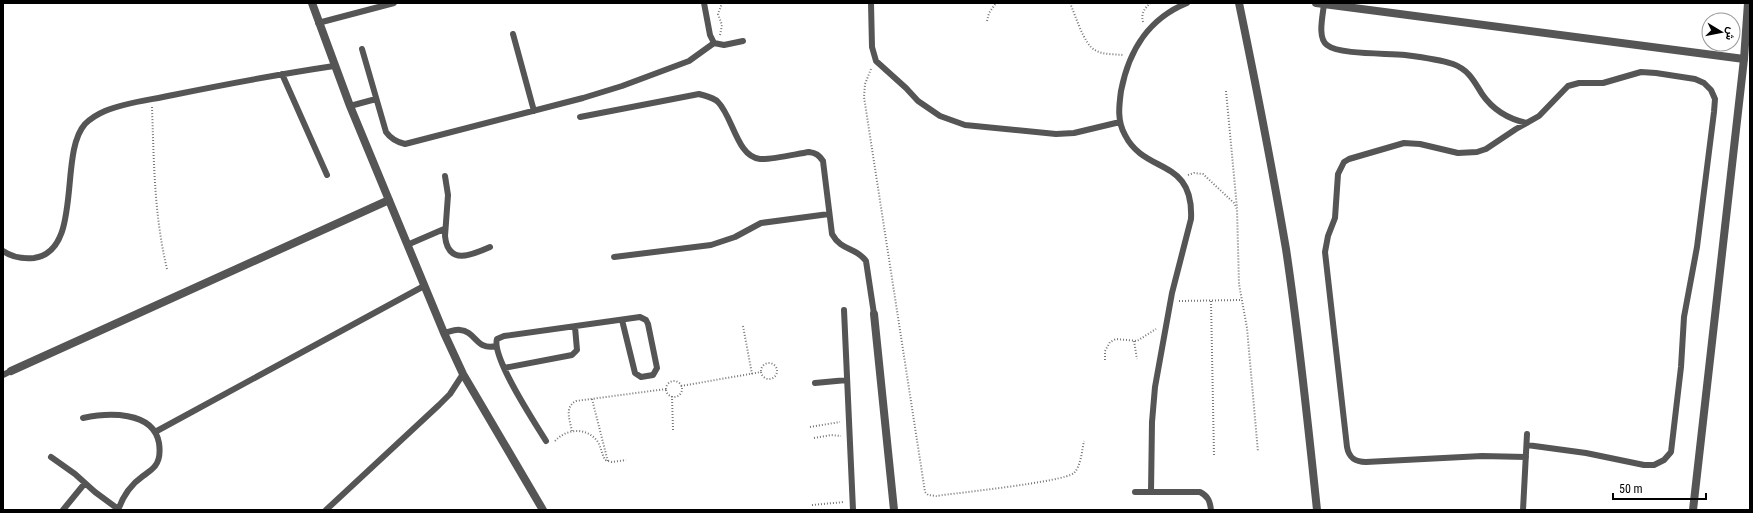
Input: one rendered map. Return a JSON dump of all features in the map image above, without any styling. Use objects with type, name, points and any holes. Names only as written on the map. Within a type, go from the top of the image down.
[{"type":"street","points":[[312,3],[318,23],[350,106],[424,286],[463,374],[543,510]]},
{"type":"street","points":[[1238,3],[1263,118],[1286,250],[1304,383],[1317,510]]},
{"type":"street","points":[[1693,510],[1747,60],[1748,3]]},
{"type":"street","points":[[1320,4],[1747,60]]},
{"type":"street","points":[[11,371],[389,200]]},
{"type":"street","points":[[874,314],[894,510]]},
{"type":"lane","points":[[318,23],[394,3]]},
{"type":"lane","points":[[704,3],[711,40],[714,43],[724,45],[743,41]]},
{"type":"lane","points":[[871,3],[872,48],[876,61],[928,109],[946,119],[965,125],[1056,134],[1074,133],[1120,122]]},
{"type":"lane","points":[[1151,492],[1154,394],[1165,322],[1191,219],[1192,203],[1187,187],[1177,175],[1144,156],[1133,147],[1125,136],[1120,122],[1119,108],[1122,87],[1132,56],[1146,32],[1168,12],[1187,3]]},
{"type":"lane","points":[[1320,4],[1322,38],[1325,44],[1330,48],[1419,57],[1442,61],[1458,66],[1471,76],[1490,104],[1508,118],[1527,123]]},
{"type":"lane","points":[[513,34],[534,111]]},
{"type":"lane","points":[[362,49],[386,132],[397,143],[405,144],[596,94],[674,67],[702,53],[714,43]]},
{"type":"lane","points":[[3,251],[10,255],[24,259],[39,257],[52,250],[60,238],[64,224],[74,148],[78,135],[84,124],[94,116],[106,110],[152,100],[282,74],[334,66]]},
{"type":"lane","points":[[1526,457],[1482,456],[1366,462],[1355,461],[1351,458],[1347,447],[1325,252],[1328,236],[1335,218],[1338,174],[1344,162],[1404,143],[1420,144],[1458,153],[1477,152],[1494,145],[1546,110],[1563,89],[1579,83],[1603,83],[1641,72],[1695,79],[1704,82],[1711,90],[1714,99],[1700,227],[1684,317],[1681,367],[1670,452],[1664,460],[1654,465],[1644,465],[1586,453],[1527,445]]},
{"type":"lane","points":[[282,74],[327,175]]},
{"type":"lane","points":[[580,117],[699,94],[709,96],[718,102],[724,109],[744,151],[752,157],[760,160],[808,152],[820,156],[823,161],[832,234],[836,242],[861,254],[866,261],[874,314]]},
{"type":"lane","points":[[350,106],[376,99]]},
{"type":"lane","points":[[1508,118],[1510,133]]},
{"type":"lane","points":[[445,176],[448,195],[444,229],[445,243],[455,254],[462,257],[490,247]]},
{"type":"lane","points":[[614,257],[711,245],[735,237],[761,224],[829,214]]},
{"type":"lane","points":[[407,245],[444,229]]},
{"type":"lane","points":[[154,432],[424,286]]},
{"type":"lane","points":[[844,310],[853,510]]},
{"type":"lane","points":[[546,441],[504,368],[496,346],[500,336],[640,317],[646,320],[657,368],[653,375],[641,377],[635,373],[622,320]]},
{"type":"lane","points":[[504,368],[572,355],[577,350],[575,327]]},
{"type":"lane","points":[[444,332],[458,330],[464,331],[469,333],[481,345],[491,347],[496,346]]},
{"type":"lane","points":[[3,376],[11,371]]},
{"type":"lane","points":[[326,510],[439,405],[450,394],[463,374]]},
{"type":"lane","points":[[814,383],[847,380]]},
{"type":"lane","points":[[51,457],[118,510],[128,489],[155,466],[160,449],[158,440],[154,432],[145,423],[133,418],[116,414],[105,414],[83,418]]},
{"type":"lane","points":[[1522,510],[1527,434]]},
{"type":"lane","points":[[63,510],[85,483]]},
{"type":"lane","points":[[1135,492],[1200,492],[1206,495],[1212,510]]},
{"type":"path","points":[[714,43],[722,31],[718,14],[722,3]]},
{"type":"path","points":[[987,20],[989,13],[996,3]]},
{"type":"path","points":[[1070,3],[1091,48],[1102,53],[1132,56]]},
{"type":"path","points":[[1146,32],[1142,17],[1144,9],[1151,3]]},
{"type":"path","points":[[876,61],[869,72],[865,84],[864,97],[925,492],[928,495],[936,496],[1032,483],[1071,475],[1077,468],[1084,441]]},
{"type":"path","points":[[1226,91],[1237,209],[1239,284],[1247,328],[1258,452]]},
{"type":"path","points":[[152,100],[156,208],[167,269]]},
{"type":"path","points":[[1181,180],[1194,173],[1203,174],[1234,203],[1237,209]]},
{"type":"path","points":[[1211,300],[1214,456]]},
{"type":"path","points":[[1170,301],[1241,300]]},
{"type":"path","points":[[1105,360],[1105,351],[1110,342],[1116,339],[1134,341],[1142,338],[1165,322]]},
{"type":"path","points":[[743,326],[752,374]]},
{"type":"path","points":[[1134,341],[1137,359]]},
{"type":"path","points":[[768,363],[772,363],[776,368],[776,374],[771,379],[764,378],[761,372],[762,366],[768,363]]},
{"type":"path","points":[[666,389],[668,384],[674,381],[681,386],[761,372]]},
{"type":"path","points":[[666,389],[672,396],[678,395],[682,390],[681,386]]},
{"type":"path","points":[[572,431],[569,413],[570,406],[576,401],[666,389]]},
{"type":"path","points":[[672,396],[673,430]]},
{"type":"path","points":[[592,399],[608,462]]},
{"type":"path","points":[[810,427],[849,421]]},
{"type":"path","points":[[546,441],[553,442],[561,435],[572,431],[584,432],[592,436],[598,442],[605,460],[608,462]]},
{"type":"path","points":[[814,438],[831,435],[850,438]]},
{"type":"path","points":[[608,462],[626,460]]},
{"type":"path","points":[[812,505],[853,501]]}]
